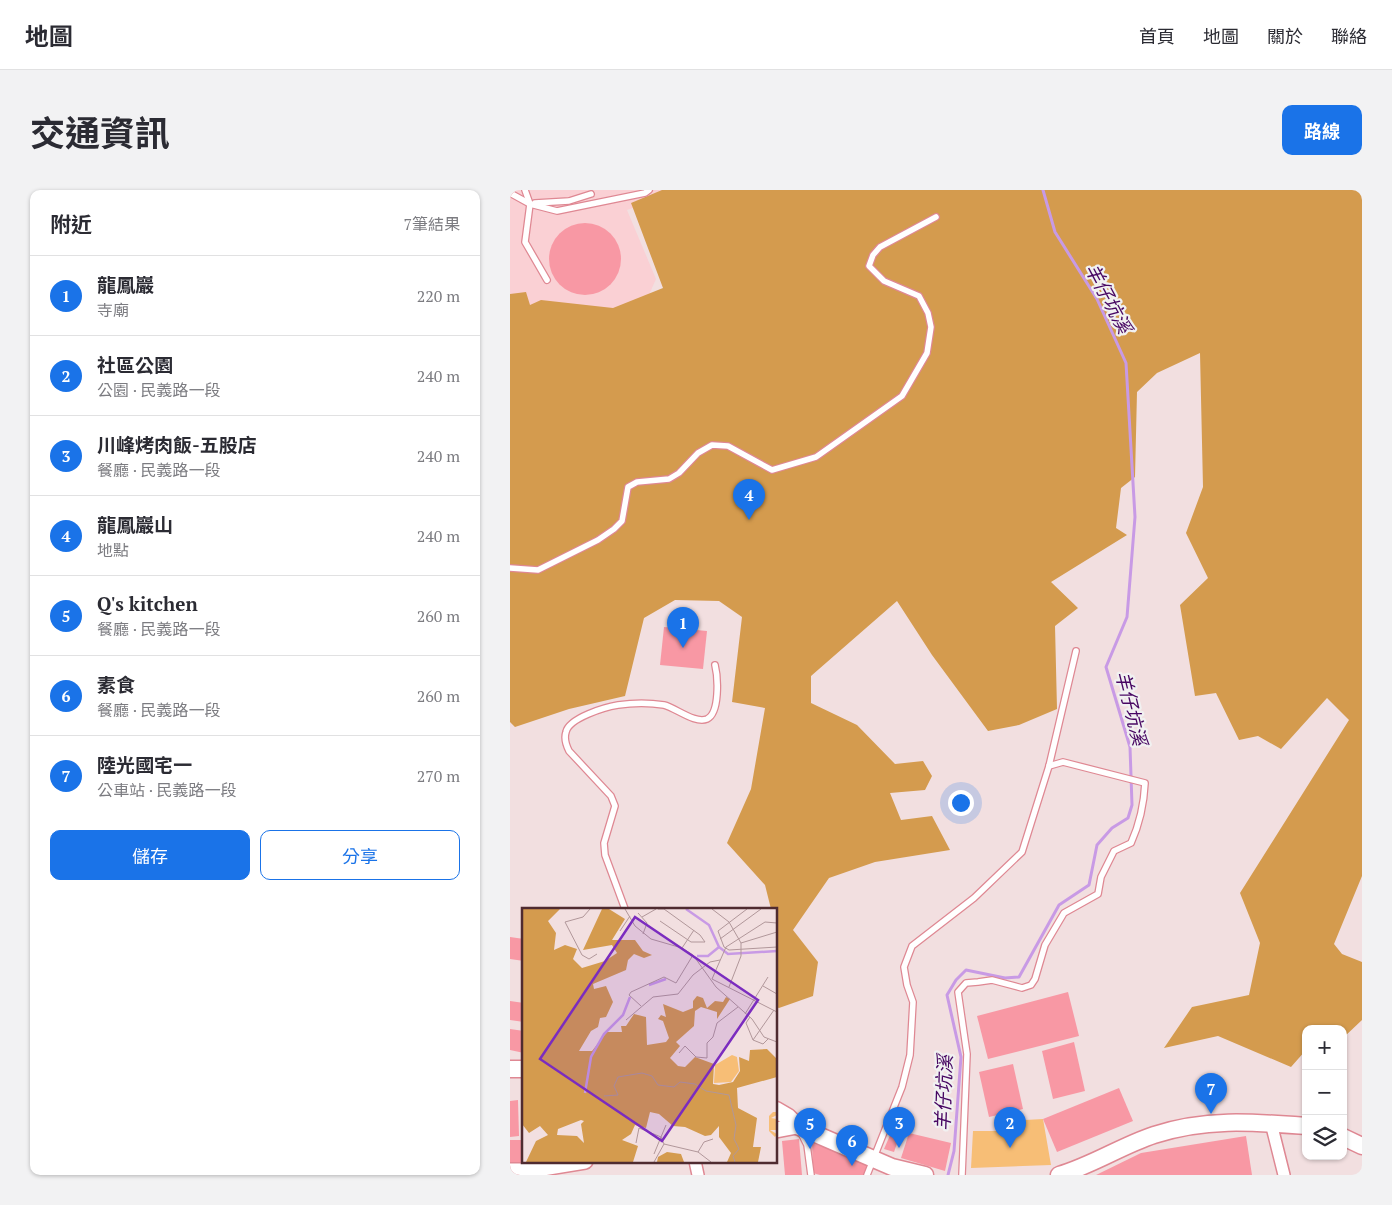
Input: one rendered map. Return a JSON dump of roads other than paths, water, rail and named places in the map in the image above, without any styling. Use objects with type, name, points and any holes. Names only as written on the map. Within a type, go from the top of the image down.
[{"type":"main road","points":[[778,1111],[788,1117],[797,1126],[892,1167],[925,1175]]},
{"type":"main road","points":[[1059,1175],[1081,1169],[1153,1136],[1186,1126],[1219,1122],[1302,1126]]},
{"type":"main road","points":[[1347,1139],[1362,1146]]},
{"type":"street","points":[[1271,1123],[1284,1175]]},
{"type":"street","points":[[778,1130],[797,1126]]},
{"type":"street","points":[[510,1171],[578,1162]]},
{"type":"street","points":[[695,1162],[698,1175]]},
{"type":"lane","points":[[524,190],[530,204],[525,242],[546,280]]},
{"type":"lane","points":[[510,193],[530,204],[557,211],[648,190]]},
{"type":"lane","points":[[530,204],[569,201],[591,194]]},
{"type":"lane","points":[[510,568],[538,570],[598,540],[622,521],[628,487],[637,482],[669,479],[679,473],[698,453],[712,444],[728,446],[772,470],[816,457],[902,396],[927,353],[931,327],[928,313],[919,296],[884,281],[870,266],[873,255],[880,247],[936,217]]},
{"type":"lane","points":[[867,1175],[872,1158],[902,1087],[910,1055],[913,1002],[904,968],[912,946],[974,898],[1022,852],[1049,766],[1076,651]]},
{"type":"lane","points":[[625,908],[605,855],[604,843],[615,806],[611,796],[569,750],[565,742],[566,731],[572,723],[590,713],[619,705],[665,705],[700,720],[707,719],[713,715],[716,706],[715,665]]},
{"type":"lane","points":[[962,1175],[968,1054],[958,992],[966,983],[992,980],[1022,988],[1031,985],[1035,979],[1045,945],[1064,913],[1098,894],[1101,877],[1114,851],[1131,843],[1138,828],[1144,802],[1145,783],[1062,762],[1049,766]]},
{"type":"lane","points":[[797,1126],[807,1144],[811,1175]]},
{"type":"waterway","name":"羊仔坑溪","points":[[948,1175],[954,1151],[961,1057],[947,995],[956,980],[966,970],[1005,978],[1019,977],[1059,905],[1089,885],[1097,845],[1112,828],[1128,818],[1132,805],[1130,747],[1106,667],[1127,617],[1135,517],[1126,363],[1097,299],[1055,232],[1043,190]]},
{"type":"place","name":"龍鳳巖山","points":[[749,520]]},
{"type":"place","name":"龍鳳巖","points":[[683,648]]},
{"type":"place","name":"陸光國宅一","points":[[1211,1114]]},
{"type":"place","name":"川峰烤肉飯-五股店","points":[[899,1148]]},
{"type":"place","name":"社區公園","points":[[1010,1148]]},
{"type":"place","name":"Q's kitchen","points":[[810,1149]]},
{"type":"place","name":"素食","points":[[852,1166]]}]
